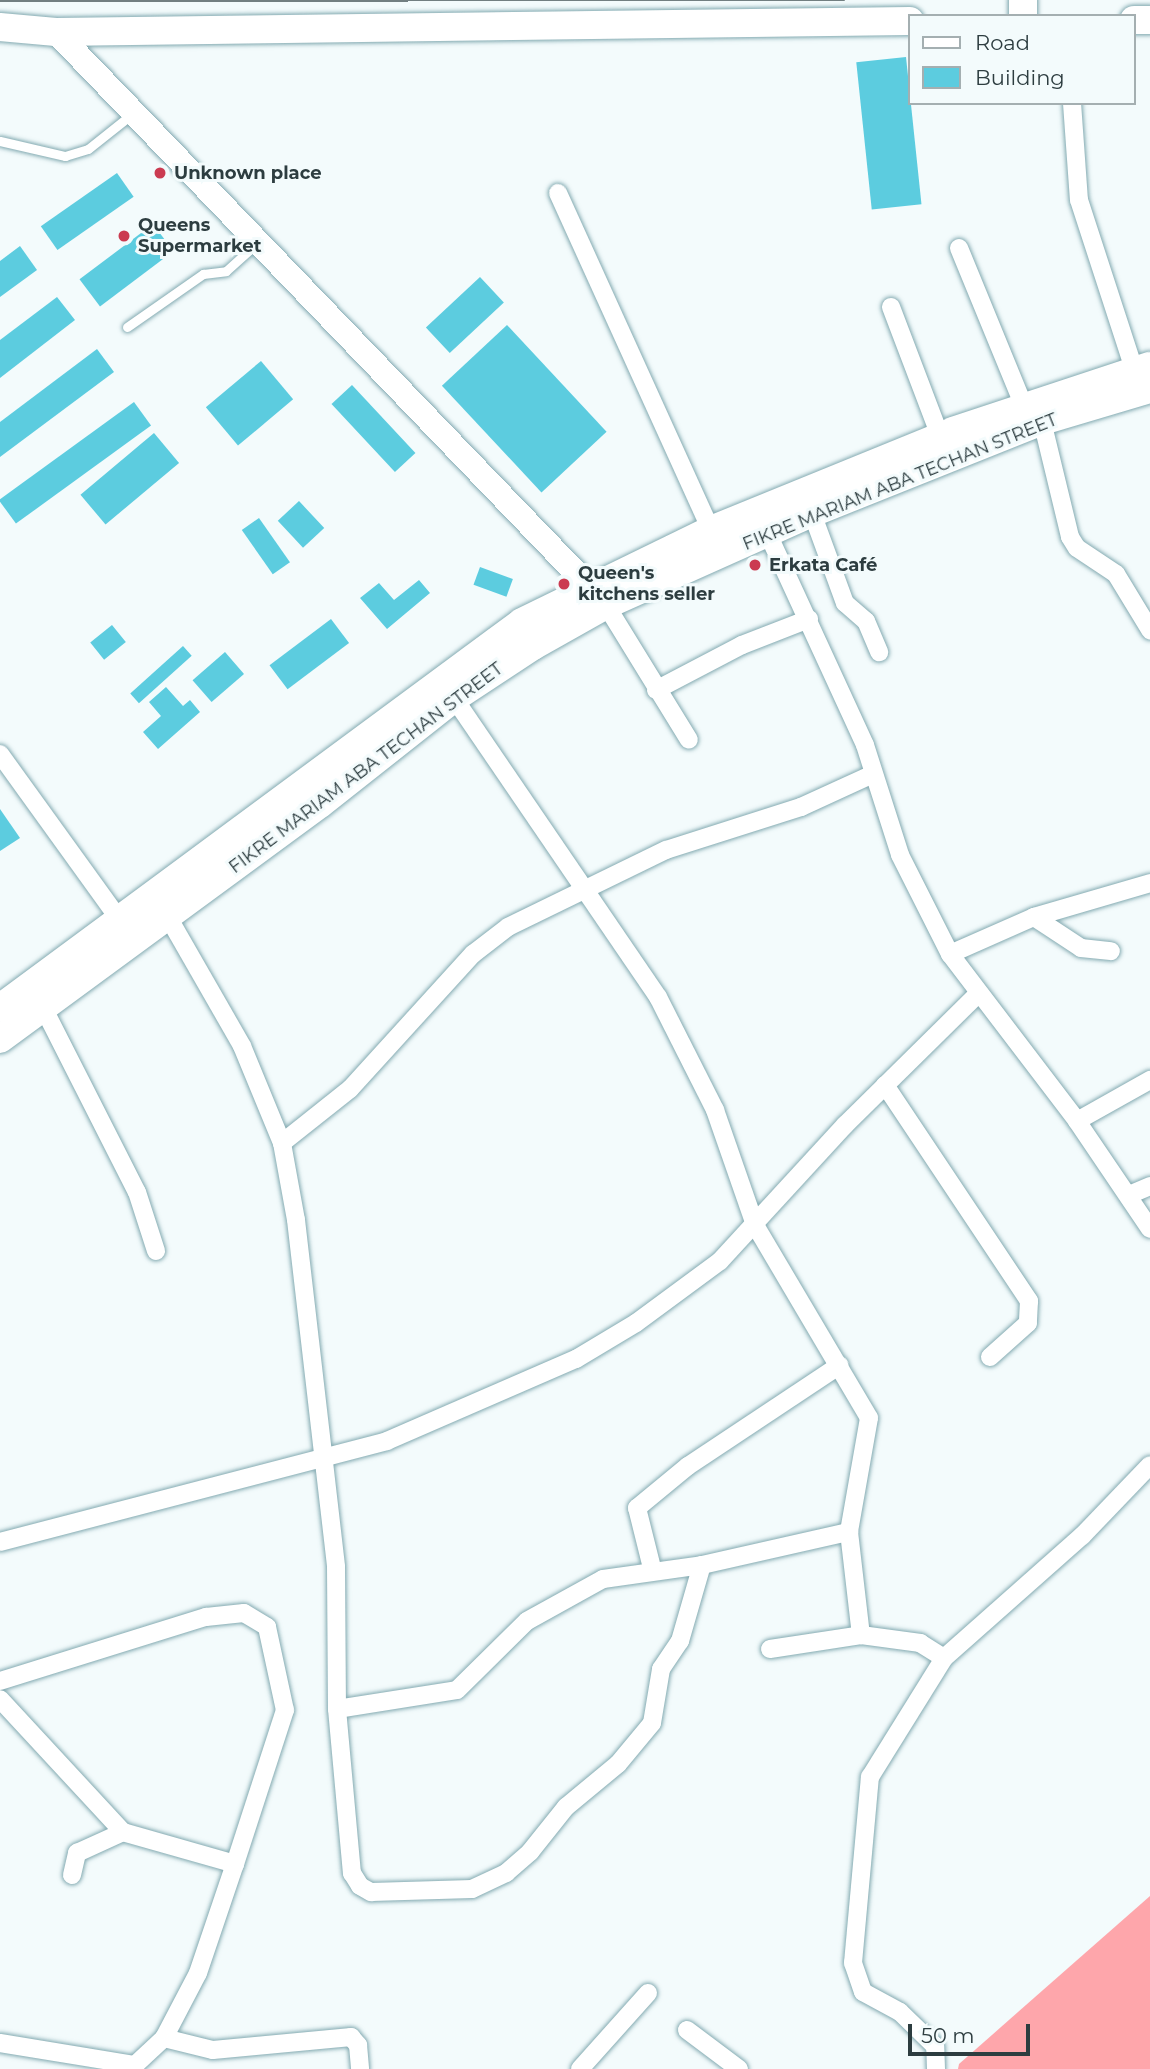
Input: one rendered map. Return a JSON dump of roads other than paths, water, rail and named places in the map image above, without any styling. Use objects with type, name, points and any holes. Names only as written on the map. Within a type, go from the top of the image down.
[{"type":"main road","points":[[0,27],[56,32],[908,21]]},
{"type":"main road","name":"FIKRE MARIAM ABA TECHAN STREET","points":[[0,1008],[121,922],[480,650],[598,595],[711,530],[952,439],[1145,375]]},
{"type":"main road","name":"FIKRE MARIAM ABA TECHAN STREET","points":[[0,1039],[320,804],[454,698],[598,595],[768,534],[952,439]]},
{"type":"street","points":[[56,32],[598,595],[689,740]]},
{"type":"street","points":[[1072,105],[1079,200],[1145,375]]},
{"type":"street","points":[[558,193],[711,530]]},
{"type":"street","points":[[959,248],[1033,413],[1070,537],[1077,548],[1116,574],[1150,630]]},
{"type":"street","points":[[891,307],[952,439]]},
{"type":"street","points":[[812,513],[845,603],[866,621],[878,652]]},
{"type":"street","points":[[768,534],[809,619],[873,774],[900,855],[950,954],[977,995],[1077,1121],[1150,1229]]},
{"type":"street","points":[[656,690],[742,645],[809,619]]},
{"type":"street","points":[[454,698],[658,997],[687,1048],[715,1110],[755,1225],[840,1364],[869,1418],[849,1532],[861,1635]]},
{"type":"street","points":[[0,754],[121,922]]},
{"type":"street","points":[[282,1143],[351,1089],[473,954],[508,927],[582,888],[666,850],[801,807],[873,774]]},
{"type":"street","points":[[950,954],[1034,917],[1150,883]]},
{"type":"street","points":[[167,915],[242,1046],[282,1143],[296,1220],[336,1567],[337,1709],[352,1873],[360,1886],[371,1892],[471,1889],[506,1873],[530,1852],[566,1807],[642,1738],[652,1723],[661,1669],[680,1641],[702,1565]]},
{"type":"street","points":[[1034,917],[1081,948],[1111,951]]},
{"type":"street","points":[[0,1542],[387,1441],[576,1359],[636,1323],[720,1261],[885,1085],[977,995]]},
{"type":"street","points":[[44,1009],[137,1192],[156,1251]]},
{"type":"street","points":[[1077,1121],[1150,1080]]},
{"type":"street","points":[[885,1085],[1029,1301],[1032,1311],[1027,1323],[990,1357]]},
{"type":"street","points":[[1129,1195],[1150,1186]]},
{"type":"street","points":[[652,1568],[637,1508],[688,1466],[840,1364]]},
{"type":"street","points":[[936,2069],[935,2046],[900,2012],[863,1992],[853,1963],[853,1926],[870,1777],[944,1658],[1082,1536],[1150,1465]]},
{"type":"street","points":[[337,1709],[457,1690],[527,1621],[568,1595],[603,1578],[652,1568],[702,1565],[849,1532]]},
{"type":"street","points":[[0,1681],[206,1617],[244,1614],[267,1627],[285,1710],[198,1973],[164,2038],[136,2067],[0,2043]]},
{"type":"street","points":[[770,1649],[861,1635],[920,1643],[944,1658]]},
{"type":"street","points":[[0,1699],[123,1832],[235,1864]]},
{"type":"street","points":[[72,1875],[77,1853],[123,1832]]},
{"type":"street","points":[[580,2069],[648,1993]]},
{"type":"street","points":[[687,2030],[717,2063],[739,2069]]},
{"type":"street","points":[[164,2038],[213,2050],[351,2037],[358,2045],[360,2069]]},
{"type":"lane","points":[[0,141],[65,156],[88,149],[134,112]]},
{"type":"lane","points":[[127,327],[203,274],[226,271],[259,242]]},
{"type":"tram line","points":[[0,1],[844,0]]},
{"type":"place","name":"Unknown place","points":[[160,173]]},
{"type":"place","name":"Queens Supermarket","points":[[124,236]]},
{"type":"place","name":"Erkata Café","points":[[755,565]]},
{"type":"place","name":"Queen's kitchens seller","points":[[564,584]]}]
